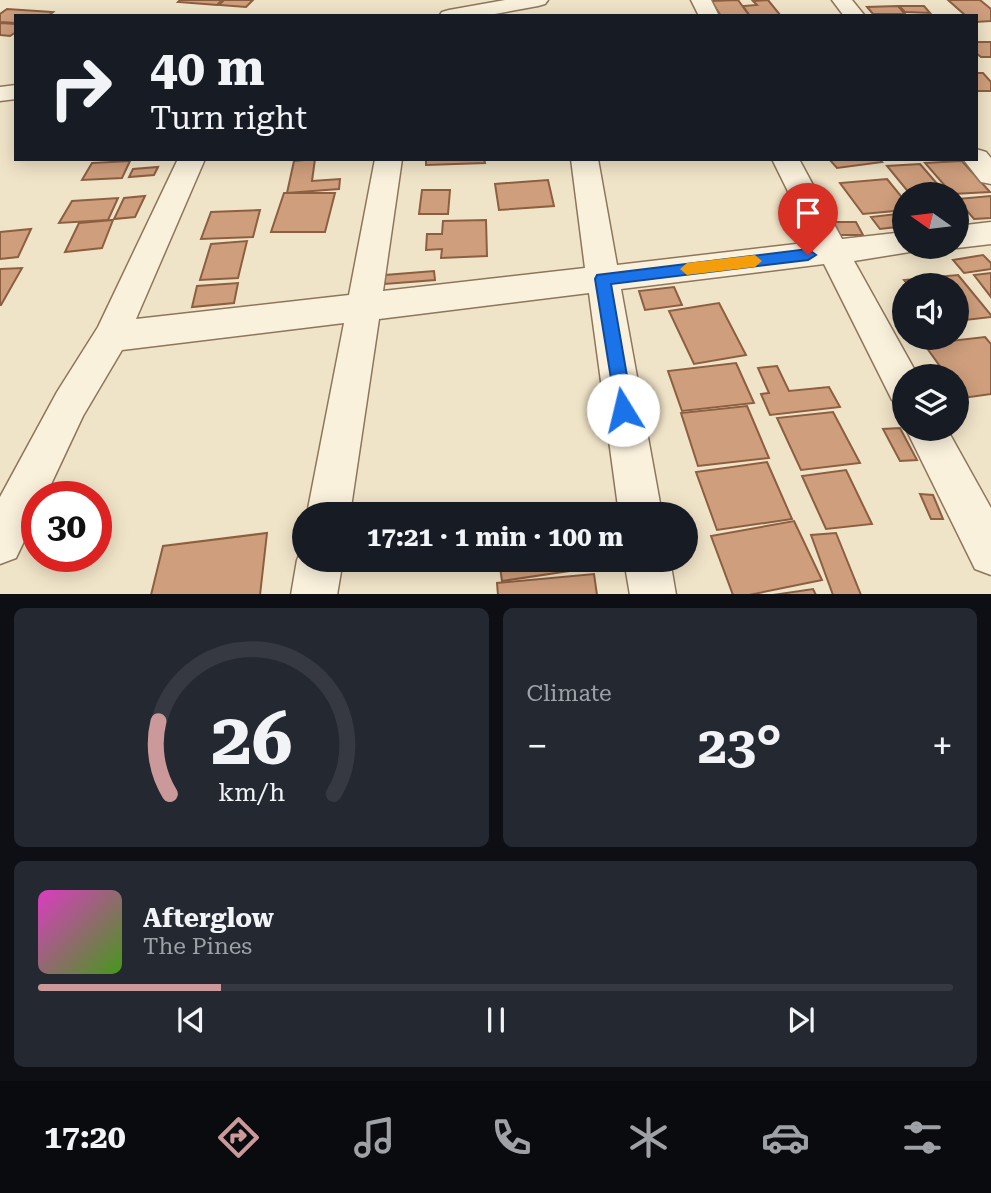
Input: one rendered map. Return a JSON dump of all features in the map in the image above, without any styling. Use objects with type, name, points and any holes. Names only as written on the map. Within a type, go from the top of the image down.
[{"type":"street","points":[[460,14],[538,0]]},
{"type":"street","points":[[842,0],[853,14]]},
{"type":"street","points":[[978,160],[991,175]]},
{"type":"street","points":[[0,542],[70,404],[111,337],[191,161]]},
{"type":"street","points":[[330,502],[389,161]]},
{"type":"street","points":[[584,161],[638,502]]},
{"type":"street","points":[[786,161],[893,364]]},
{"type":"street","points":[[970,235],[991,233]]},
{"type":"street","points":[[111,337],[892,245]]},
{"type":"street","points":[[932,441],[991,553]]},
{"type":"street","points":[[314,594],[318,572]]},
{"type":"street","points":[[649,572],[653,594]]},
{"type":"building","points":[[222,0],[217,5],[178,2]]},
{"type":"building","points":[[224,0],[253,0],[246,7],[219,5]]},
{"type":"building","points":[[738,0],[748,14],[720,14],[711,1]]},
{"type":"building","points":[[768,0],[779,14],[749,14],[743,6],[757,5],[753,1]]},
{"type":"building","points":[[948,0],[980,0],[991,9],[991,21],[978,22],[978,14],[964,14]]},
{"type":"building","points":[[898,6],[905,14],[873,14],[867,7]]},
{"type":"building","points":[[899,6],[924,6],[930,13],[905,12]]},
{"type":"building","points":[[7,9],[53,12],[14,14],[14,23],[0,22],[0,14]]},
{"type":"building","points":[[0,23],[14,24],[14,33],[10,36],[0,35]]},
{"type":"building","points":[[978,42],[991,42],[991,57],[978,55]]},
{"type":"building","points":[[978,73],[983,73],[991,82],[991,91],[978,91]]},
{"type":"building","points":[[130,161],[122,178],[82,180],[92,163]]},
{"type":"building","points":[[294,161],[315,161],[312,181],[340,179],[339,189],[287,193]]},
{"type":"building","points":[[426,161],[485,163],[426,165]]},
{"type":"building","points":[[831,161],[882,162],[837,168]]},
{"type":"building","points":[[962,161],[990,192],[970,193],[970,182],[942,182],[925,163]]},
{"type":"building","points":[[920,164],[936,182],[900,182],[887,166]]},
{"type":"building","points":[[158,167],[154,175],[129,177],[133,169]]},
{"type":"building","points":[[887,179],[892,185],[892,211],[863,214],[840,183]]},
{"type":"building","points":[[548,180],[554,206],[499,210],[495,184]]},
{"type":"building","points":[[422,190],[450,190],[448,214],[419,214]]},
{"type":"building","points":[[284,193],[335,193],[325,232],[271,232]]},
{"type":"building","points":[[145,196],[135,217],[114,219],[124,198]]},
{"type":"building","points":[[991,196],[991,218],[974,219],[970,214],[970,198]]},
{"type":"building","points":[[118,198],[108,220],[59,223],[72,201]]},
{"type":"building","points":[[260,210],[253,237],[201,239],[211,212]]},
{"type":"building","points":[[892,215],[892,228],[880,229],[871,217]]},
{"type":"building","points":[[113,220],[102,248],[65,252],[79,223]]},
{"type":"building","points":[[486,220],[487,256],[441,258],[442,249],[426,250],[427,234],[442,234],[443,221]]},
{"type":"building","points":[[833,222],[856,222],[863,235],[840,235]]},
{"type":"building","points":[[31,229],[18,257],[0,259],[0,232]]},
{"type":"building","points":[[247,241],[238,278],[200,280],[211,244]]},
{"type":"building","points":[[983,255],[991,263],[991,269],[964,273],[953,260]]},
{"type":"building","points":[[22,268],[1,305],[0,305],[0,269]]},
{"type":"building","points":[[434,271],[435,280],[385,284],[385,275]]},
{"type":"building","points":[[991,273],[991,297],[974,275]]},
{"type":"building","points":[[238,283],[234,303],[192,307],[197,286]]},
{"type":"building","points":[[674,287],[682,305],[645,310],[639,291]]},
{"type":"building","points":[[969,288],[991,315],[969,320]]},
{"type":"building","points":[[719,303],[746,355],[694,364],[669,311]]},
{"type":"building","points":[[985,337],[991,344],[991,394],[969,397],[969,364],[938,364],[928,350],[969,350],[969,339]]},
{"type":"building","points":[[736,363],[754,403],[682,411],[668,371]]},
{"type":"building","points":[[777,366],[789,391],[829,387],[840,407],[770,415],[761,394],[769,393],[758,368]]},
{"type":"building","points":[[747,406],[769,458],[698,466],[681,413]]},
{"type":"building","points":[[833,412],[860,463],[801,470],[777,418]]},
{"type":"building","points":[[892,428],[892,441],[907,441],[917,460],[900,461],[883,429]]},
{"type":"building","points":[[767,462],[792,519],[717,530],[696,472]]},
{"type":"building","points":[[846,470],[872,524],[826,529],[802,476]]},
{"type":"building","points":[[920,494],[933,495],[943,519],[931,519]]},
{"type":"building","points":[[794,521],[822,580],[754,594],[733,594],[711,536]]},
{"type":"building","points":[[267,533],[260,594],[151,594],[163,546]]},
{"type":"building","points":[[836,533],[861,594],[833,594],[811,535]]},
{"type":"building","points":[[501,572],[563,572],[502,581]]},
{"type":"building","points":[[594,574],[597,594],[498,594],[497,583]]},
{"type":"building","points":[[813,589],[816,594],[780,594]]},
{"type":"slow traffic","points":[[687,269],[755,261]]},
{"type":"route","points":[[623,410],[603,279],[808,255]]}]
